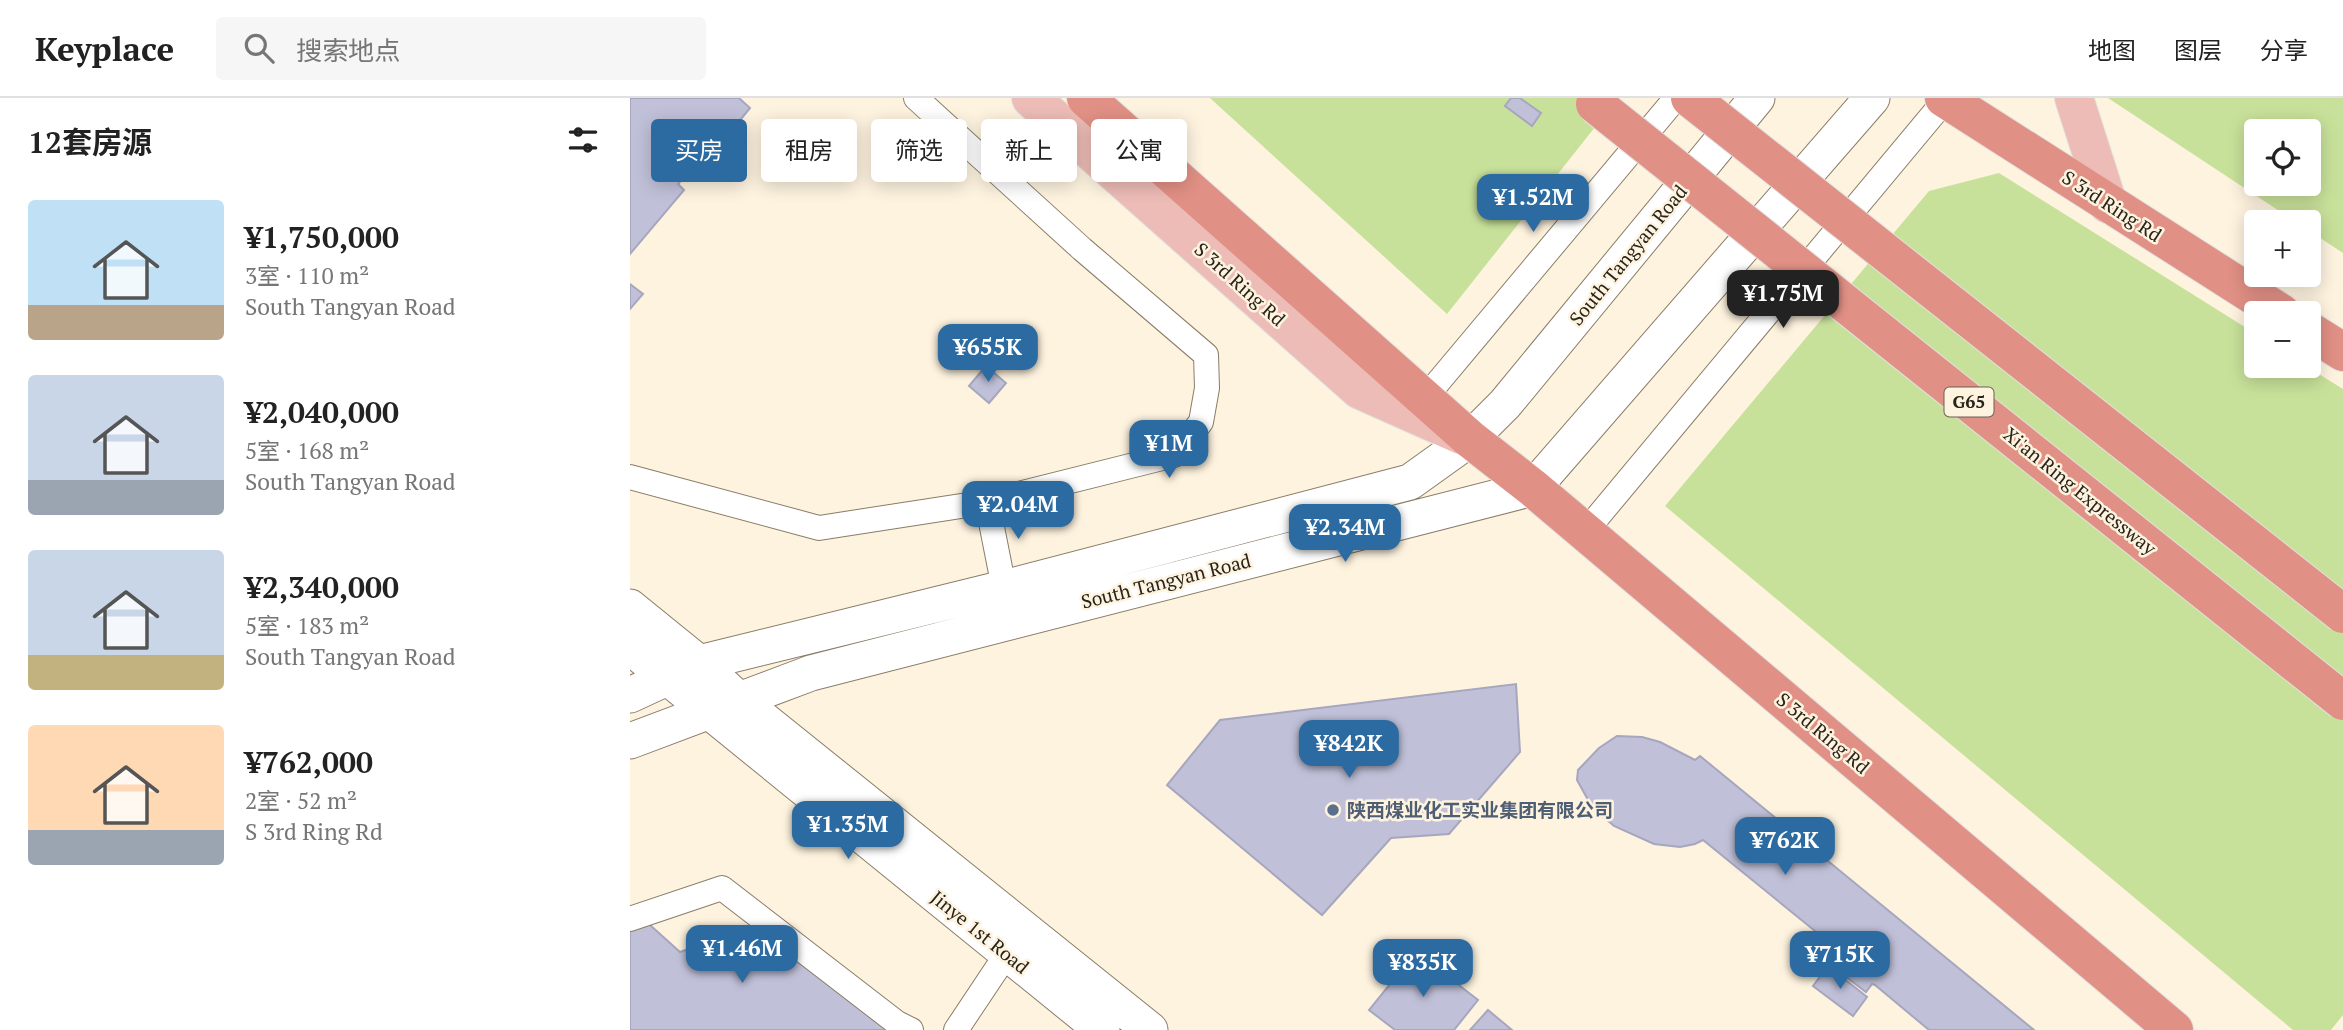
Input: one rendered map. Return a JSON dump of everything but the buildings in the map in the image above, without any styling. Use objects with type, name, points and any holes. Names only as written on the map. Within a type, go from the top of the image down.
[{"type":"highway","name":"S 3rd Ring Rd","points":[[1086,98],[1470,439],[1533,488],[2174,1030]]},
{"type":"highway","name":"Xi'an Ring Expressway","points":[[1588,98],[2343,701]]},
{"type":"highway","points":[[1690,98],[2343,614]]},
{"type":"highway","name":"S 3rd Ring Rd","points":[[1945,99],[2262,301]]},
{"type":"highway","points":[[2321,338],[2343,352]]},
{"type":"main road","name":"S 3rd Ring Rd","points":[[1031,98],[1360,390],[1470,439]]},
{"type":"main road","name":"South Tangyan Road","points":[[630,695],[699,663],[1004,588],[1410,482],[1470,439],[1505,404],[1757,98]]},
{"type":"main road","points":[[1533,488],[1872,98]]},
{"type":"main road","points":[[2074,98],[2108,204]]},
{"type":"main road","name":"South Tangyan Road","points":[[630,741],[811,673],[1533,488]]},
{"type":"main road","name":"Jinye 1st Road","points":[[630,607],[699,663],[724,706]]},
{"type":"main road","name":"Jinye 1st Road","points":[[630,647],[668,678],[724,706],[1016,941],[1150,1030]]},
{"type":"main road","name":"Jinye 1st Road","points":[[1016,941],[1102,1030]]},
{"type":"street","points":[[630,477],[819,528],[987,502],[1174,456],[1200,422],[1207,388],[1206,355],[1082,249],[916,98]]},
{"type":"street","points":[[1424,399],[1676,98]]},
{"type":"street","points":[[1585,532],[1945,99]]},
{"type":"street","points":[[987,502],[1004,588]]},
{"type":"street","points":[[630,919],[722,888],[897,1023],[911,1030]]},
{"type":"street","points":[[956,1030],[1016,941]]},
{"type":"green space","points":[[1210,98],[1618,98],[1447,314]]},
{"type":"green space","points":[[2108,98],[2343,98],[2343,253],[2321,239],[2321,210],[2278,210],[2257,196],[2321,196],[2321,119],[2244,119],[2244,188]]},
{"type":"green space","points":[[1999,173],[2244,326],[2244,378],[2321,378],[2321,375],[2343,389],[2343,1015],[2331,1030],[2293,1030],[1665,506],[1929,191]]},
{"type":"place","name":"陕西煤业化工实业集团有限公司","points":[[1333,810]]}]
